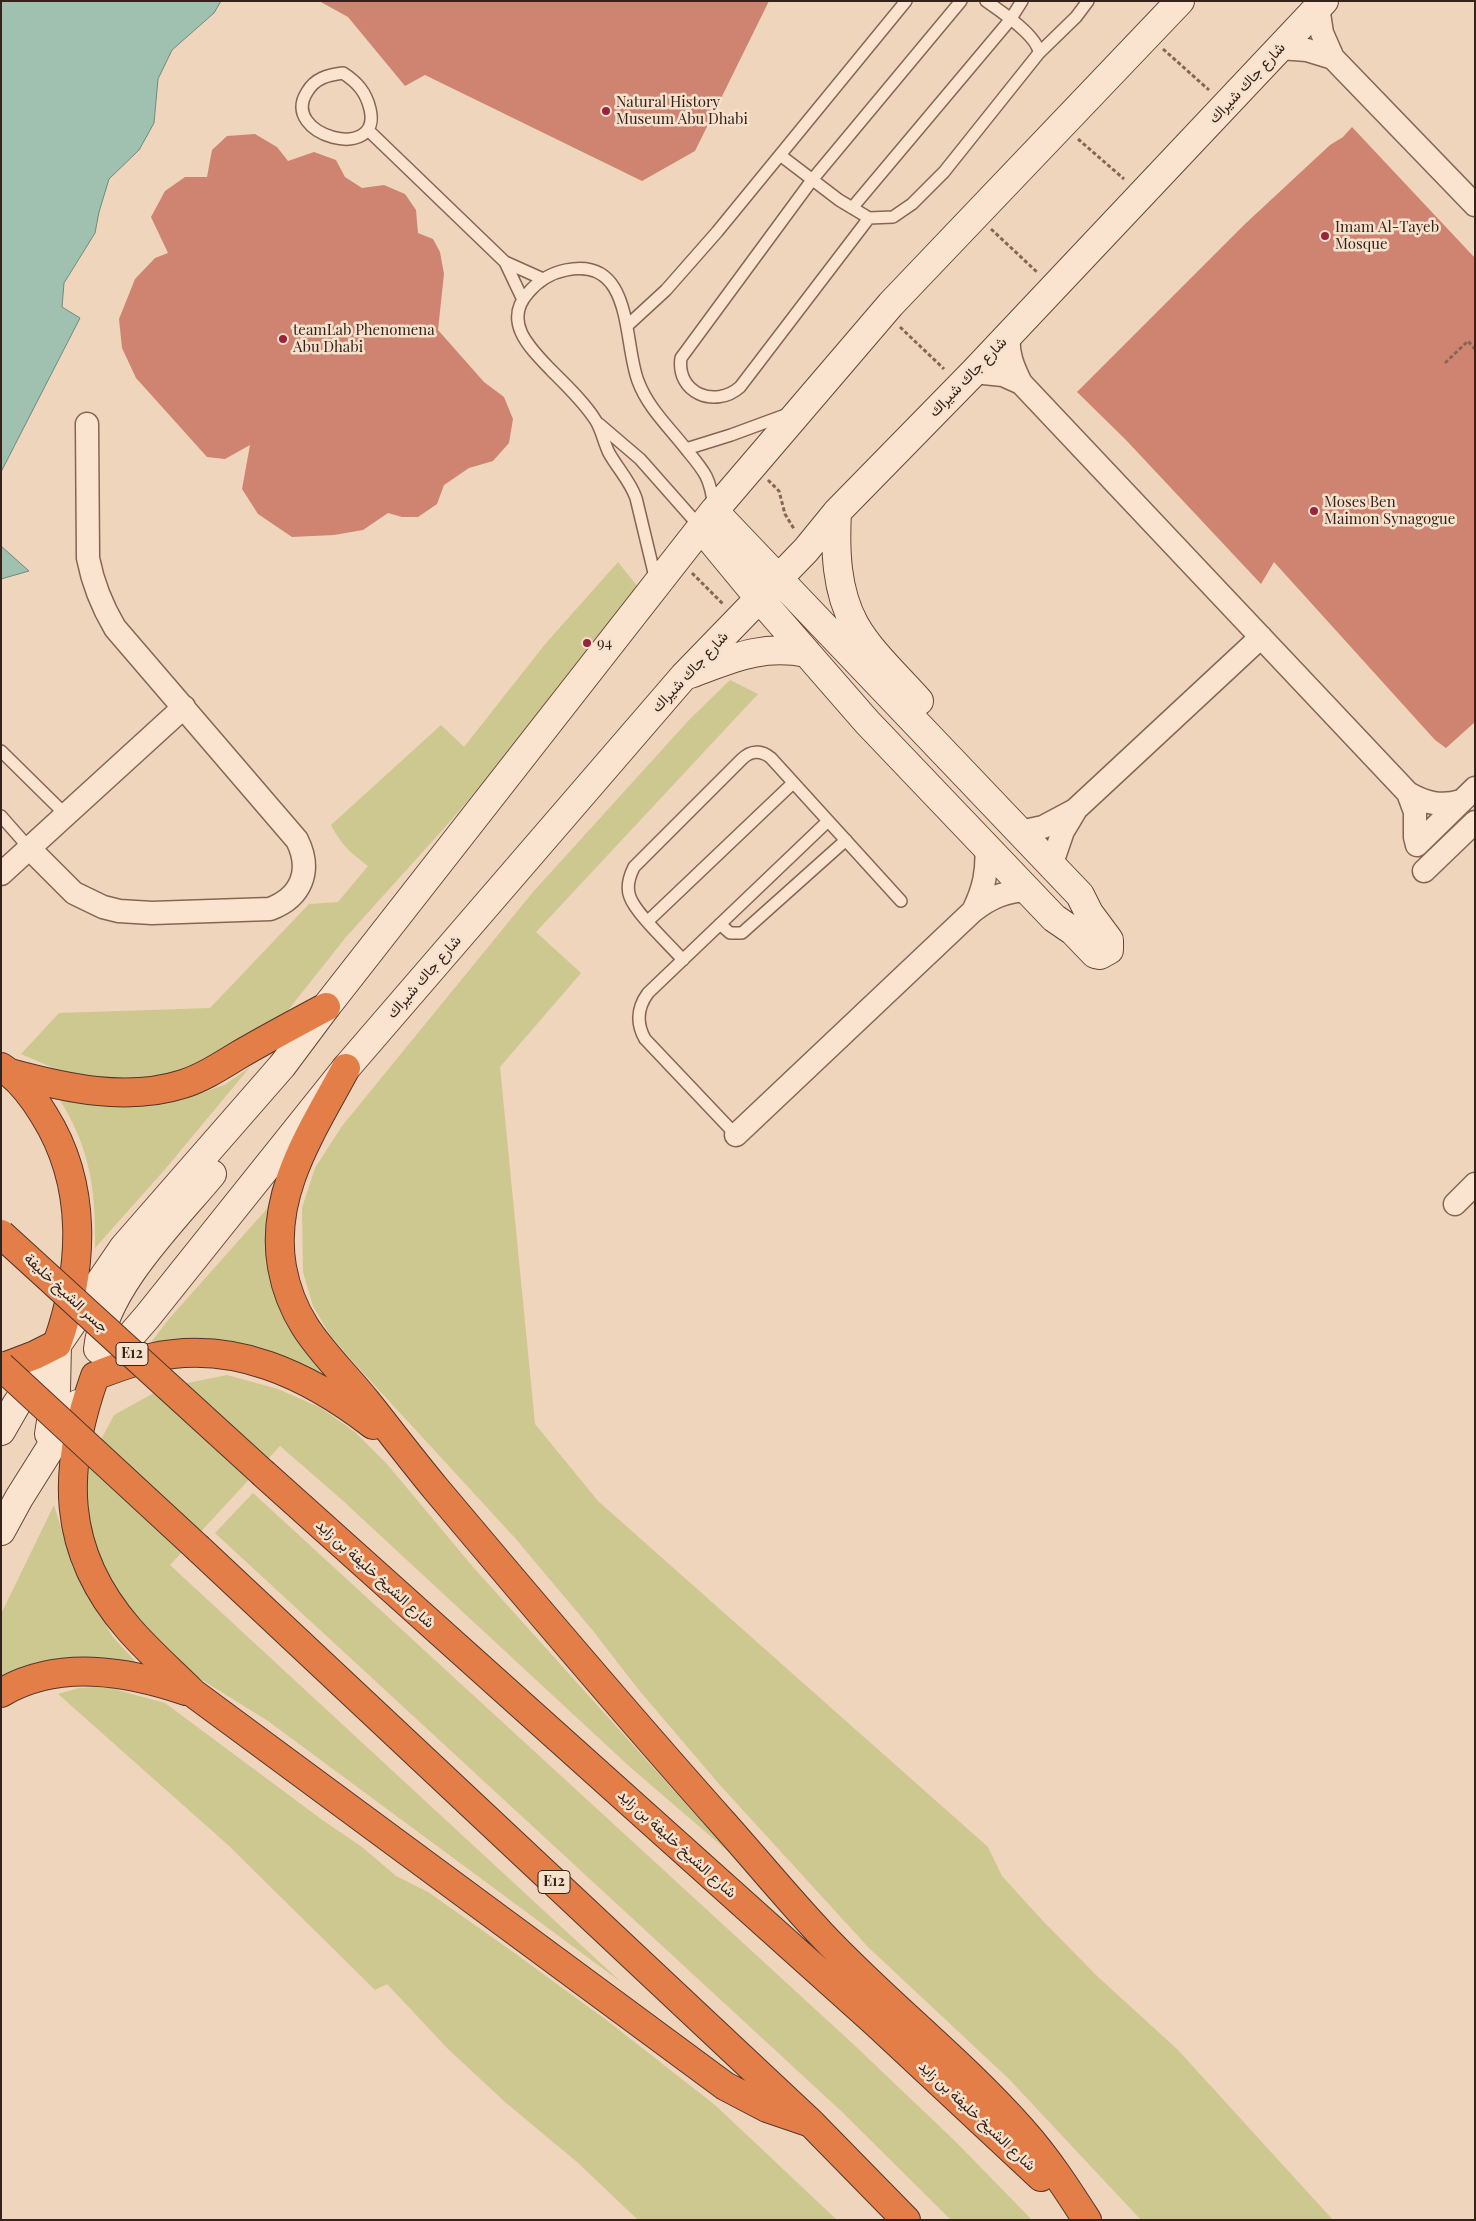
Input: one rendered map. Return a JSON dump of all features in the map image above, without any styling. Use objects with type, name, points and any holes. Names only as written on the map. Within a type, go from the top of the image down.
[{"type":"highway","points":[[6,1070],[39,1081],[97,1091],[126,1092],[163,1089],[201,1077],[326,1006]]},
{"type":"highway","points":[[346,1068],[290,1177],[284,1198],[281,1220],[282,1265],[293,1305],[314,1342],[365,1400],[399,1445],[613,1700],[778,1888],[852,1965],[973,2079],[1024,2132],[1047,2161],[1086,2220]]},
{"type":"highway","points":[[1,1367],[35,1355],[57,1344],[66,1320],[76,1273],[78,1249],[76,1200],[66,1160],[55,1134],[38,1104],[6,1070]]},
{"type":"highway","name":"جسر الشيخ خليفة","points":[[1,1234],[264,1474]]},
{"type":"highway","points":[[399,1445],[347,1405],[322,1389],[276,1368],[243,1357],[203,1352],[168,1354],[131,1363],[95,1376],[79,1426],[72,1474],[74,1522],[81,1547],[91,1571],[115,1612],[143,1644],[193,1693],[725,2086],[767,2108],[811,2123]]},
{"type":"highway","name":"E12","points":[[1,1367],[811,2123],[906,2220]]},
{"type":"highway","name":"شارع الشيخ خليفة بن زايد","points":[[264,1474],[935,2076],[1086,2220]]},
{"type":"highway","points":[[1,1694],[45,1677],[86,1671],[129,1674],[193,1693]]},
{"type":"street","name":"شارع جاك شيراك","points":[[1,1532],[95,1376],[146,1316],[346,1068],[684,676],[806,550],[837,512],[968,378],[1321,4]]},
{"type":"street","points":[[1321,4],[1322,33],[1333,58],[1475,205]]},
{"type":"street","points":[[1,1431],[16,1405],[124,1247],[282,1066],[326,1006],[708,520],[885,312],[1166,14]]},
{"type":"street","points":[[1280,48],[1307,50],[1333,58]]},
{"type":"street","points":[[1009,334],[1010,359],[1021,383],[1408,793],[1434,804],[1452,804],[1468,794]]},
{"type":"street","points":[[968,378],[1003,375],[1021,383]]},
{"type":"street","points":[[30,849],[74,893],[96,904],[119,911],[152,913],[270,909],[289,899],[301,882],[304,871],[304,860],[298,840],[116,628],[98,594],[88,558],[86,540],[87,424]]},
{"type":"street","points":[[837,512],[837,554],[842,589],[850,614],[864,639],[945,729],[956,749],[961,771]]},
{"type":"street","points":[[708,520],[778,578],[1080,895],[1088,913],[1109,940],[1109,950],[1100,955],[1091,951],[1073,931],[1054,918],[868,722],[759,598],[708,520]]},
{"type":"street","points":[[1020,832],[1049,825],[1075,810],[1261,637]]},
{"type":"street","points":[[684,676],[754,652],[780,649],[807,653]]},
{"type":"street","points":[[1,874],[184,707]]},
{"type":"street","points":[[1408,793],[1415,812],[1415,837],[1417,845],[1468,794]]},
{"type":"street","points":[[1051,866],[1063,831],[1075,810]]},
{"type":"street","points":[[1424,871],[1475,822]]},
{"type":"street","points":[[973,911],[985,883],[986,846]]},
{"type":"street","points":[[736,1135],[973,911],[998,895],[1028,890]]},
{"type":"street","points":[[16,1405],[95,1376],[100,1332],[118,1293],[140,1260],[275,1099],[280,1088],[282,1066]]},
{"type":"street","points":[[1454,1204],[1475,1184]]},
{"type":"street","points":[[57,1344],[146,1316]]},
{"type":"street","points":[[47,1454],[56,1390],[57,1344]]},
{"type":"lane","points":[[628,325],[666,290],[780,156],[906,1]]},
{"type":"lane","points":[[869,218],[740,387],[720,398],[713,398],[689,388],[680,374],[681,358],[812,180],[961,1]]},
{"type":"lane","points":[[986,1],[1037,44],[1039,53]]},
{"type":"lane","points":[[852,208],[1010,20],[1022,1]]},
{"type":"lane","points":[[780,156],[852,208],[869,218],[893,218],[912,204],[944,172],[1039,53],[1076,17],[1088,1]]},
{"type":"lane","points":[[343,74],[364,92],[370,110],[371,122],[368,130],[359,137],[350,140],[323,135],[310,125],[304,115],[302,99],[315,81],[343,74]]},
{"type":"lane","points":[[368,130],[505,262],[543,279]]},
{"type":"lane","points":[[505,262],[523,300]]},
{"type":"lane","points":[[573,268],[599,274],[610,280],[618,294],[628,325],[638,380],[648,402],[706,473],[711,485],[708,520],[596,421],[567,387],[535,355],[524,339],[518,315],[523,300],[533,286],[558,272],[573,268]]},
{"type":"lane","points":[[686,449],[802,409]]},
{"type":"lane","points":[[596,421],[608,452],[631,485],[636,498],[658,586]]},
{"type":"lane","points":[[1,751],[66,815]]},
{"type":"lane","points":[[683,960],[648,921],[629,896],[630,874],[742,759],[751,753],[766,755],[901,901]]},
{"type":"lane","points":[[648,921],[793,783]]},
{"type":"lane","points":[[1,816],[30,849]]},
{"type":"lane","points":[[736,1135],[650,1046],[641,1032],[638,1016],[643,1000],[828,821]]},
{"type":"lane","points":[[720,924],[730,933],[742,933],[846,840]]},
{"type":"path","points":[[1166,14],[1226,105]]},
{"type":"path","points":[[1062,125],[1142,194]]},
{"type":"path","points":[[976,215],[1053,288]]},
{"type":"path","points":[[885,312],[968,378]]},
{"type":"path","points":[[1445,363],[1468,341],[1475,349]]},
{"type":"path","points":[[754,465],[779,491],[785,514],[806,550]]},
{"type":"path","points":[[678,560],[724,604]]},
{"type":"shaded area","points":[[1,1],[221,1],[214,13],[172,50],[158,79],[154,123],[139,150],[109,179],[95,233],[64,283],[62,307],[80,318],[1,472]]},
{"type":"shaded area","points":[[1,546],[29,571],[1,579]]},
{"type":"shaded area","points":[[618,562],[641,591],[520,740],[346,937],[281,1019],[250,1048],[147,1086],[78,1076],[21,1054],[59,1013],[210,1008],[309,904],[338,902],[368,866],[347,848],[331,825],[441,725],[464,747],[546,643]]},
{"type":"shaded area","points":[[730,680],[758,694],[536,932],[581,973],[500,1067],[535,1424],[598,1501],[988,1847],[1002,1876],[1042,1920],[1097,1976],[1178,2050],[1333,2220],[1141,2220],[1009,2079],[868,1947],[719,1784],[638,1689],[594,1632],[515,1538],[330,1335],[313,1306],[303,1272],[302,1208],[315,1168],[342,1126],[533,892],[689,720]]},
{"type":"shaded area","points":[[250,1067],[167,1167],[95,1248],[94,1204],[88,1165],[75,1128],[53,1089],[150,1104],[174,1101],[205,1092],[226,1084]]},
{"type":"shaded area","points":[[273,1202],[280,1252],[354,1400],[311,1371],[146,1349],[168,1320]]},
{"type":"shaded area","points":[[227,1375],[278,1389],[321,1408],[355,1432],[387,1464],[473,1567],[730,1853],[630,1767],[341,1499],[280,1446],[170,1565],[621,1982],[268,1721],[178,1665],[126,1610],[98,1561],[79,1481],[114,1415],[163,1388]]},
{"type":"shaded area","points":[[253,1493],[852,2043],[956,2142],[1032,2220],[951,2220],[840,2110],[215,1533]]},
{"type":"shaded area","points":[[54,1505],[73,1568],[112,1636],[144,1671],[1,1689],[1,1614]]},
{"type":"shaded area","points":[[79,1688],[110,1688],[165,1703],[321,1819],[362,1847],[396,1876],[428,1892],[513,1952],[609,2022],[715,2105],[837,2220],[638,2220],[577,2162],[505,2102],[447,2048],[387,1984],[375,1990],[228,1845],[58,1694]]},
{"type":"building","name":"Natural History Museum Abu Dhabi","points":[[319,1],[769,1],[695,151],[642,181],[425,75],[405,86],[348,17]]},
{"type":"building","points":[[1352,127],[1475,258],[1475,722],[1446,748],[1435,740],[1274,562],[1261,584],[1125,439],[1077,392],[1245,224]]},
{"type":"building","name":"teamLab Phenomena Abu Dhabi","points":[[255,134],[277,147],[288,161],[314,152],[336,160],[345,177],[362,188],[384,185],[405,194],[416,210],[418,233],[433,239],[440,252],[444,274],[438,330],[484,382],[504,397],[513,419],[509,443],[493,461],[469,468],[444,485],[437,504],[418,517],[402,517],[388,513],[363,530],[334,535],[292,537],[258,514],[242,489],[250,445],[225,459],[207,457],[136,378],[122,348],[119,319],[135,279],[155,258],[168,253],[151,217],[165,191],[185,177],[207,177],[212,150],[227,136]]},
{"type":"place","name":"Natural History Museum Abu Dhabi","points":[[606,111]]},
{"type":"place","name":"Imam Al-Tayeb Mosque","points":[[1325,236]]},
{"type":"place","name":"teamLab Phenomena Abu Dhabi","points":[[283,339]]},
{"type":"place","name":"Moses Ben Maimon Synagogue","points":[[1314,511]]},
{"type":"place","name":"94","points":[[587,643]]}]
